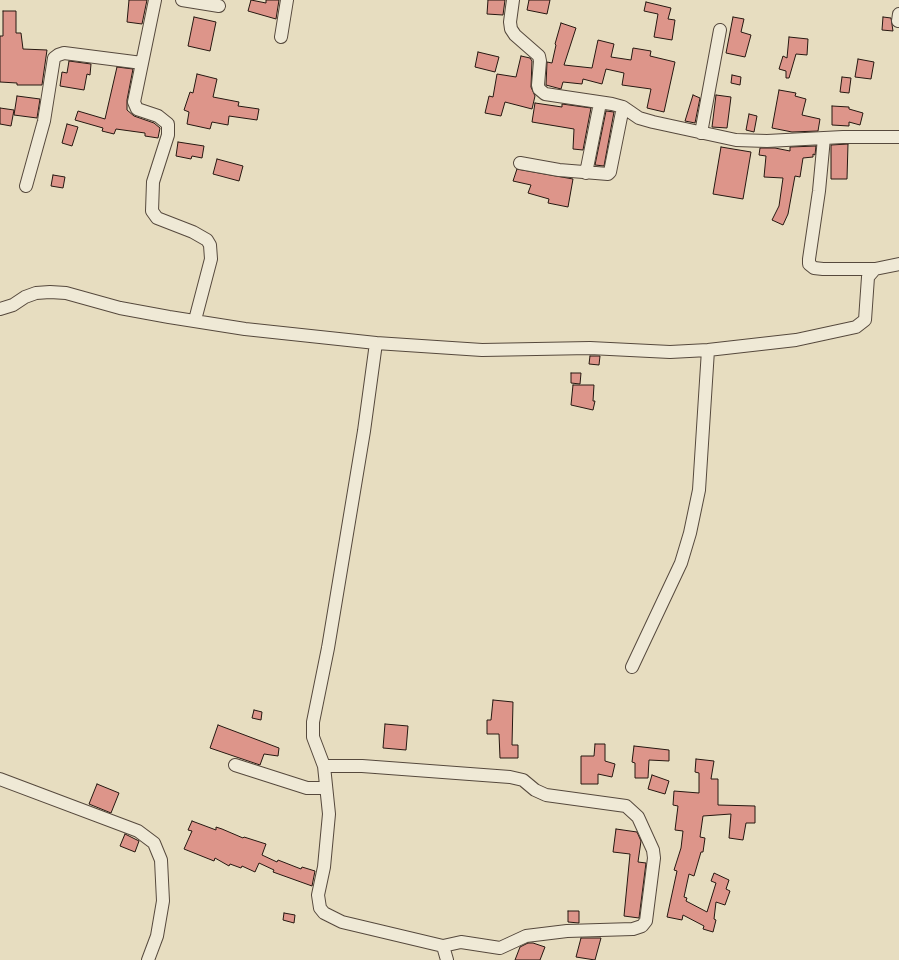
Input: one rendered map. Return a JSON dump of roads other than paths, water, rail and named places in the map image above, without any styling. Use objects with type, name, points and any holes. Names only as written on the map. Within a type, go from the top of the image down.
[{"type":"street","points":[[155,0],[134,102],[137,109],[164,120],[168,124],[168,129],[153,182],[152,211],[157,218],[193,232],[207,240],[210,245],[210,259],[195,320]]},
{"type":"street","points":[[182,0],[219,6]]},
{"type":"street","points":[[281,37],[287,0]]},
{"type":"street","points":[[513,0],[510,22],[511,29],[515,36],[539,56],[538,84],[539,90],[545,94],[623,107],[639,118],[736,140],[766,141],[824,138],[899,137]]},
{"type":"street","points":[[701,133],[720,30]]},
{"type":"street","points":[[26,186],[44,121],[54,58],[58,55],[64,54],[142,63]]},
{"type":"street","points":[[586,173],[600,103]]},
{"type":"street","points":[[520,163],[602,175],[610,172],[623,107]]},
{"type":"street","points":[[824,138],[819,191],[808,259],[810,264],[814,268],[823,269],[875,269],[899,264]]},
{"type":"street","points":[[0,309],[13,305],[25,297],[36,293],[66,293],[127,309],[245,329],[376,343],[482,350],[590,348],[670,352],[708,350],[796,340],[856,327],[865,320],[868,277],[875,269]]},
{"type":"street","points":[[324,766],[362,766],[514,777],[523,780],[540,793],[546,795],[618,804],[631,809],[638,817],[653,850],[654,858],[648,916],[646,921],[639,928],[529,935],[500,948],[461,942],[443,946],[342,922],[324,913],[320,908],[318,895],[325,860],[329,814],[324,766],[313,737],[313,722],[331,632],[363,438],[376,343]]},
{"type":"street","points":[[632,666],[681,563],[690,532],[699,490],[708,350]]},
{"type":"street","points":[[235,765],[307,788],[326,788]]},
{"type":"street","points":[[0,779],[138,831],[154,843],[161,860],[163,900],[157,936],[148,960]]},
{"type":"street","points":[[443,946],[447,960]]}]
